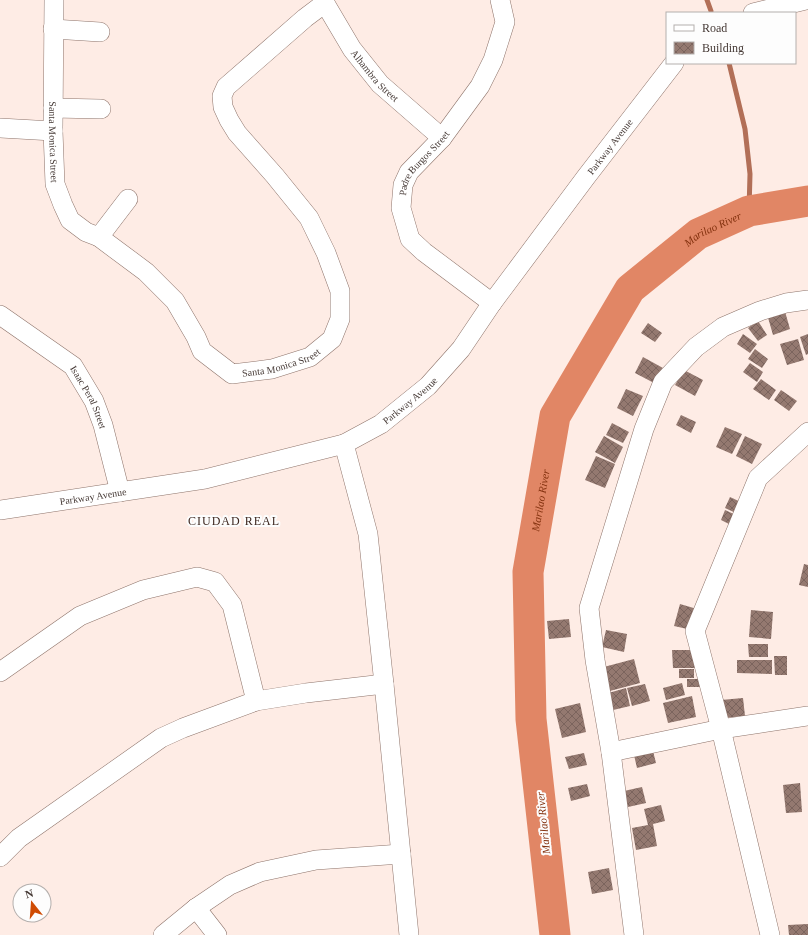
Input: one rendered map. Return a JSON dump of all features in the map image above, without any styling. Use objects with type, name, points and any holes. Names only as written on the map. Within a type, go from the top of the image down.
[{"type":"street","name":"Santa Monica Street","points":[[54,0],[53,131],[55,184],[70,220],[86,232],[99,237],[153,278],[175,301],[202,351],[232,374],[272,370],[310,357],[332,339],[340,319],[340,291],[326,253],[309,218],[275,176],[237,133],[223,107],[222,96],[226,87],[324,2]]},
{"type":"street","name":"Padre Burgos Street","points":[[492,303],[424,252],[410,239],[401,208],[403,184],[410,172],[442,138],[480,86],[493,60],[505,22],[500,0]]},
{"type":"street","points":[[757,12],[806,0]]},
{"type":"street","name":"Alhambra Street","points":[[324,2],[352,49],[380,84],[442,138]]},
{"type":"street","points":[[53,29],[100,32]]},
{"type":"street","name":"Parkway Avenue","points":[[0,510],[205,479],[344,444],[381,424],[428,386],[461,349],[492,303],[590,171],[673,64]]},
{"type":"street","points":[[54,108],[101,109]]},
{"type":"street","points":[[0,128],[53,131]]},
{"type":"street","points":[[99,237],[128,199]]},
{"type":"street","points":[[634,935],[611,752],[595,660],[589,608],[644,429],[663,382],[696,347],[723,327],[760,311],[786,303],[808,300]]},
{"type":"street","name":"Isaac Peral Street","points":[[0,314],[73,366],[94,401],[103,425],[120,492]]},
{"type":"street","points":[[770,935],[721,729],[695,631],[758,478],[808,432]]},
{"type":"street","points":[[344,444],[368,534],[408,935]]},
{"type":"street","points":[[0,672],[80,616],[143,590],[197,577],[215,582],[232,605],[256,701]]},
{"type":"street","points":[[0,857],[19,838],[161,738],[256,701],[306,693],[384,684]]},
{"type":"street","points":[[611,752],[721,729],[808,716]]},
{"type":"street","points":[[163,935],[196,908],[230,885],[260,872],[316,860],[400,854]]},
{"type":"street","points":[[196,908],[217,935]]},
{"type":"building","points":[[784,308],[790,329],[773,335],[767,314]]},
{"type":"building","points":[[758,321],[767,335],[758,341],[748,328]]},
{"type":"building","points":[[648,323],[662,333],[655,342],[641,333]]},
{"type":"building","points":[[743,334],[757,344],[750,353],[737,344]]},
{"type":"building","points":[[808,334],[808,354],[806,355],[800,337]]},
{"type":"building","points":[[798,339],[804,360],[787,365],[780,344]]},
{"type":"building","points":[[755,349],[768,359],[762,368],[748,359]]},
{"type":"building","points":[[643,357],[663,368],[654,383],[635,373]]},
{"type":"building","points":[[750,363],[763,372],[757,382],[743,372]]},
{"type":"building","points":[[684,370],[703,380],[695,396],[675,385]]},
{"type":"building","points":[[761,379],[776,390],[769,400],[753,389]]},
{"type":"building","points":[[626,389],[643,396],[633,416],[617,408]]},
{"type":"building","points":[[781,390],[797,401],[789,411],[774,400]]},
{"type":"building","points":[[681,415],[696,422],[691,433],[676,425]]},
{"type":"building","points":[[612,423],[629,432],[623,443],[606,435]]},
{"type":"building","points":[[725,427],[742,434],[732,454],[716,447]]},
{"type":"building","points":[[604,436],[623,447],[615,463],[595,452]]},
{"type":"building","points":[[745,436],[762,444],[752,464],[736,456]]},
{"type":"building","points":[[596,456],[615,464],[605,488],[585,480]]},
{"type":"building","points":[[730,497],[745,504],[740,515],[725,508]]},
{"type":"building","points":[[725,510],[738,516],[733,526],[721,520]]},
{"type":"building","points":[[804,564],[808,565],[808,587],[799,585]]},
{"type":"building","points":[[680,604],[697,609],[692,630],[674,626]]},
{"type":"building","points":[[751,610],[773,612],[771,639],[749,637]]},
{"type":"building","points":[[569,619],[571,637],[549,639],[547,621]]},
{"type":"building","points":[[606,630],[627,634],[624,652],[602,647]]},
{"type":"building","points":[[748,644],[768,644],[768,657],[749,657]]},
{"type":"building","points":[[672,650],[695,650],[695,668],[673,668]]},
{"type":"building","points":[[774,656],[787,656],[787,675],[775,675]]},
{"type":"building","points":[[634,659],[640,683],[606,692],[600,668]]},
{"type":"building","points":[[737,660],[772,660],[772,674],[737,673]]},
{"type":"building","points":[[679,669],[694,669],[694,678],[679,678]]},
{"type":"building","points":[[687,679],[702,679],[702,687],[687,687]]},
{"type":"building","points":[[682,683],[685,695],[666,700],[663,688]]},
{"type":"building","points":[[645,684],[650,701],[632,706],[627,688]]},
{"type":"building","points":[[626,688],[630,706],[609,711],[605,694]]},
{"type":"building","points":[[692,696],[696,717],[668,723],[663,703]]},
{"type":"building","points":[[743,698],[745,716],[723,718],[721,700]]},
{"type":"building","points":[[580,703],[586,732],[562,738],[555,709]]},
{"type":"building","points":[[653,751],[656,763],[637,768],[634,755]]},
{"type":"building","points":[[584,753],[587,765],[569,769],[565,757]]},
{"type":"building","points":[[800,783],[802,812],[786,813],[783,785]]},
{"type":"building","points":[[587,784],[590,796],[571,801],[568,788]]},
{"type":"building","points":[[642,787],[646,803],[628,807],[624,791]]},
{"type":"building","points":[[661,805],[665,821],[653,824],[657,846],[636,850],[632,828],[648,825],[644,809]]},
{"type":"building","points":[[609,868],[613,890],[592,894],[588,872]]},
{"type":"building","points":[[808,924],[808,935],[789,935],[788,925]]},
{"type":"waterway","points":[[707,0],[711,11]]},
{"type":"waterway","points":[[729,64],[745,129],[750,174],[749,211]]},
{"type":"waterway","name":"Marilao River","points":[[555,935],[531,719],[528,572],[555,416],[630,289],[698,234],[749,211],[808,201]]},
{"type":"district","name":"CIUDAD REAL","points":[[234,521]]}]
